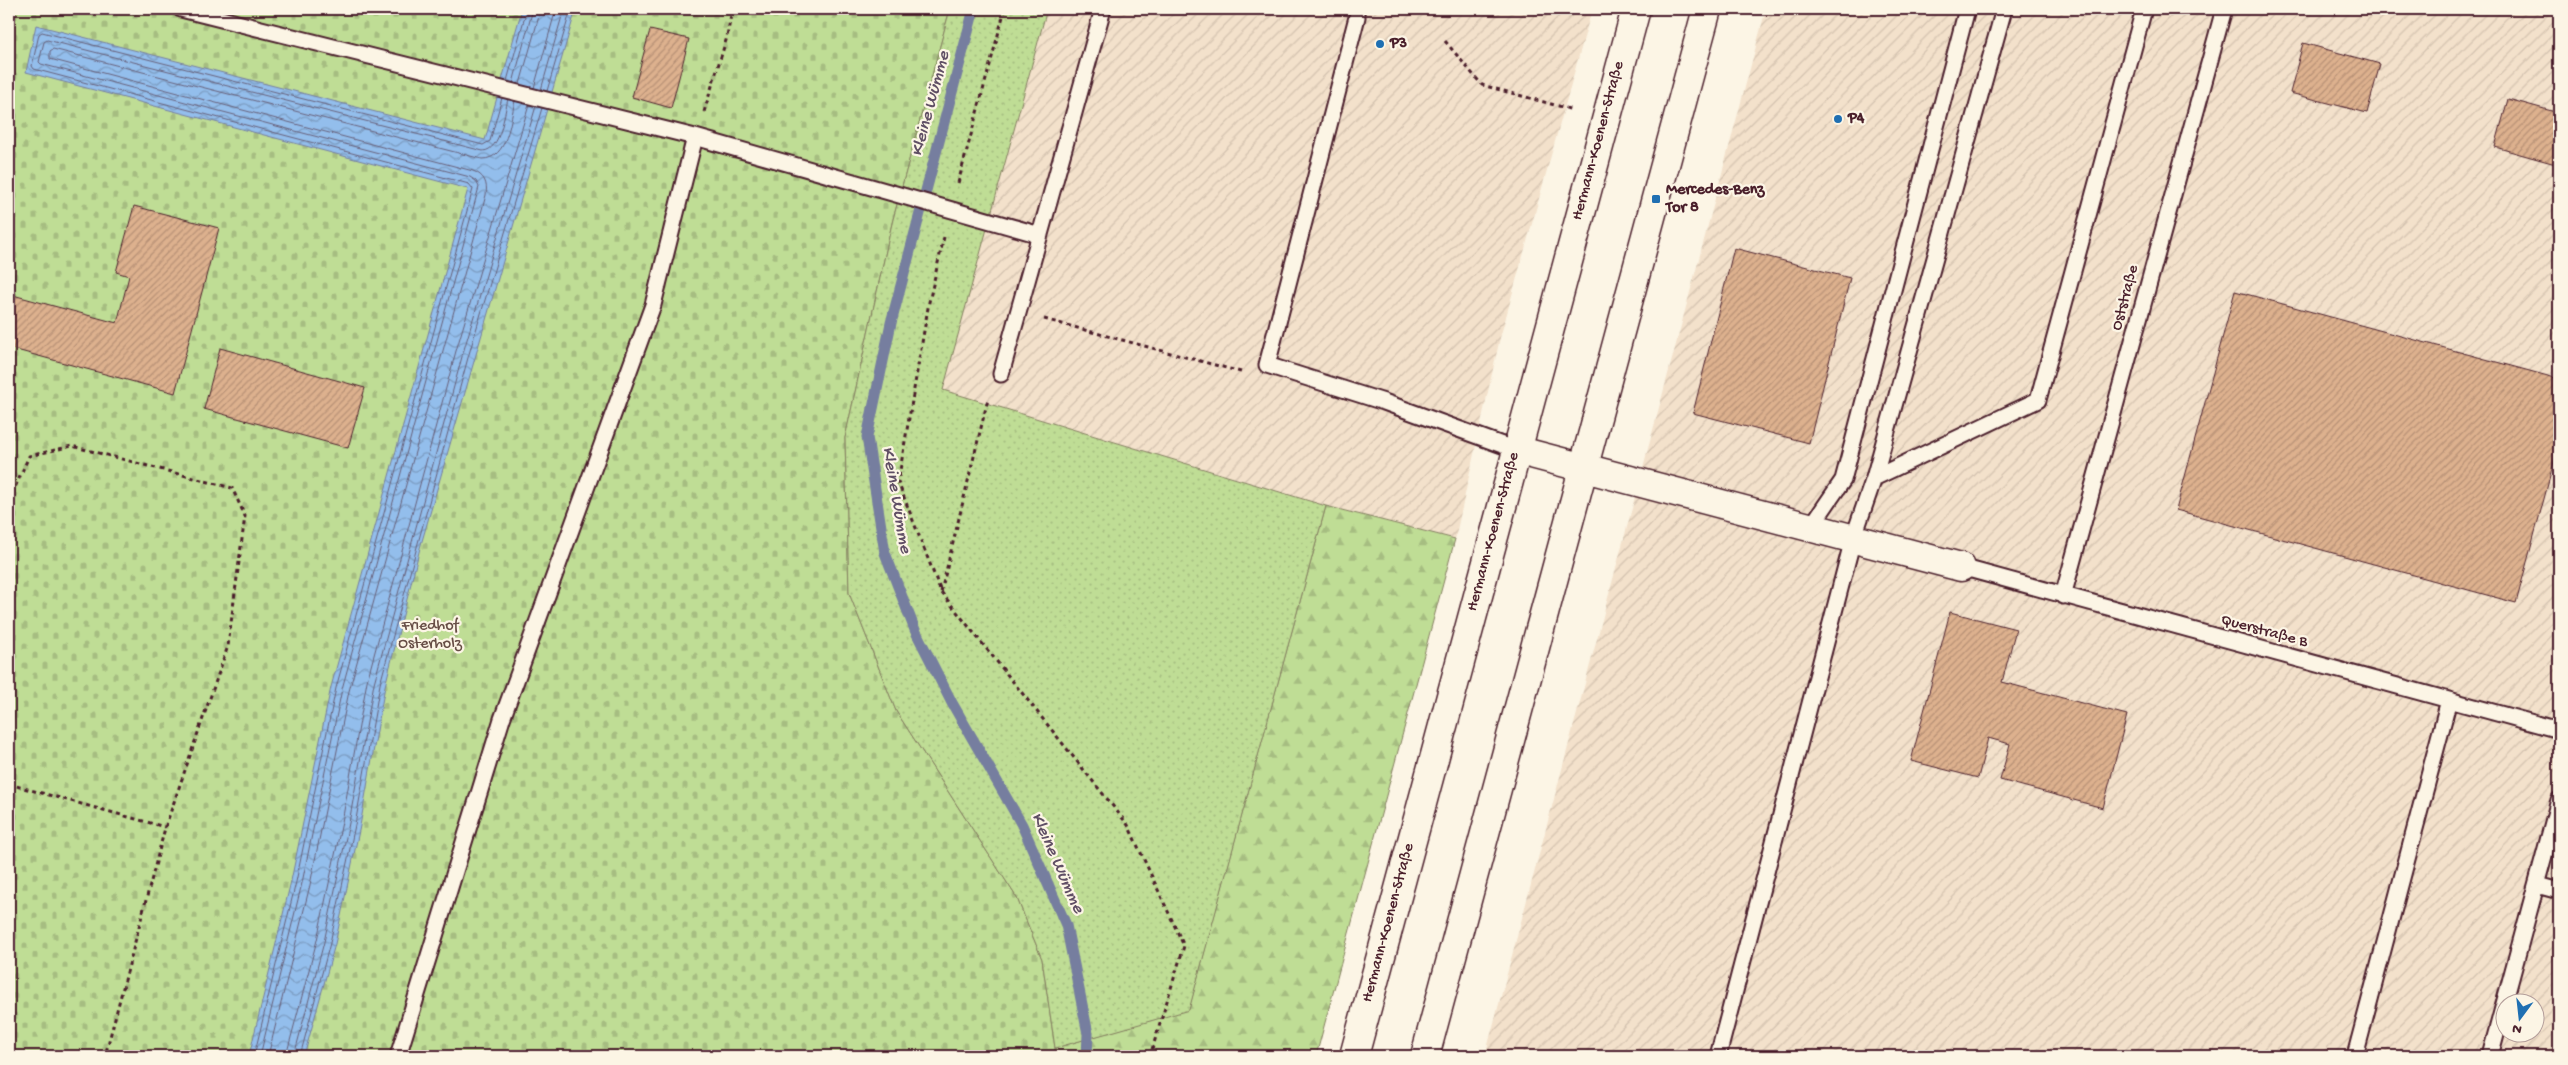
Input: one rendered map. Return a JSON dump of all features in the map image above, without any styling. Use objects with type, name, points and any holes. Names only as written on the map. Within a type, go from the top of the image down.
[{"type":"main road","name":"Hermann-Koenen-Straße","points":[[1354,1056],[1605,118],[1636,9]]},
{"type":"main road","points":[[1425,1056],[1584,470],[1706,9]]},
{"type":"main road","points":[[1516,450],[1584,470],[1961,567]]},
{"type":"lane","points":[[181,9],[695,137],[1040,235]]},
{"type":"lane","points":[[1001,374],[1104,9]]},
{"type":"lane","points":[[1810,528],[1843,480],[1967,9]]},
{"type":"lane","points":[[1718,1056],[1853,539],[1874,478],[2004,9]]},
{"type":"lane","points":[[1874,478],[2038,400],[2144,9]]},
{"type":"lane","name":"Oststraße","points":[[2063,596],[2224,9]]},
{"type":"lane","points":[[1357,18],[1267,365],[1384,402],[1516,450]]},
{"type":"lane","points":[[398,1056],[502,719],[653,305],[695,137]]},
{"type":"lane","name":"Querstraße B","points":[[1961,567],[2559,730]]},
{"type":"lane","points":[[2354,1056],[2449,700]]},
{"type":"lane","points":[[2490,1056],[2559,800]]},
{"type":"lane","points":[[2537,885],[2559,891]]},
{"type":"path","points":[[695,137],[713,87],[727,37],[732,9]]},
{"type":"path","points":[[1005,9],[950,210],[929,302],[898,482],[941,592],[1128,825],[1184,946],[1150,1056]]},
{"type":"path","points":[[1445,41],[1482,85],[1605,118]]},
{"type":"path","points":[[1019,312],[1247,374],[1267,365]]},
{"type":"path","points":[[941,592],[990,395],[1001,374]]},
{"type":"path","points":[[9,501],[29,456],[72,446],[232,488],[245,516],[228,646],[165,828],[105,1056]]},
{"type":"path","points":[[9,784],[165,828]]},
{"type":"shaded area","points":[[1047,9],[1592,9],[1500,338],[1455,539],[1326,506],[942,390]]},
{"type":"shaded area","points":[[1766,9],[2559,9],[2559,1056],[1485,1056]]},
{"type":"green space","name":"Friedhof Osterholz","points":[[9,9],[950,9],[892,223],[845,438],[849,593],[896,711],[1017,898],[1042,959],[1055,1048],[1054,1056],[9,1056]]},
{"type":"green space","points":[[950,9],[1047,9],[943,390],[1326,506],[1189,1010],[1055,1048],[1042,959],[1017,898],[896,711],[849,593],[845,438],[892,223]]},
{"type":"green space","points":[[1326,506],[1455,539],[1316,1056],[1054,1056],[1055,1048],[1189,1009]]},
{"type":"water","points":[[522,9],[576,9],[420,548],[385,686],[360,826],[335,944],[304,1056],[249,1056],[291,881],[331,687],[468,189],[26,72],[36,25],[485,140]]},
{"type":"building","points":[[650,30],[689,39],[671,108],[632,97]]},
{"type":"building","points":[[2303,43],[2380,64],[2367,113],[2290,93]]},
{"type":"building","points":[[2508,99],[2559,113],[2559,165],[2495,147]]},
{"type":"building","points":[[134,206],[219,228],[175,393],[9,348],[9,294],[117,323],[129,276],[116,272]]},
{"type":"building","points":[[1734,248],[1850,278],[1809,443],[1693,413]]},
{"type":"building","points":[[2235,291],[2559,379],[2559,443],[2516,603],[2176,510]]},
{"type":"building","points":[[220,348],[365,388],[348,448],[204,409]]},
{"type":"building","points":[[1950,612],[2016,629],[2002,682],[2127,715],[2103,808],[2000,780],[2010,744],[1988,738],[1978,778],[1911,761]]},
{"type":"waterway","name":"Kleine Wümme","points":[[974,9],[891,323],[867,437],[885,553],[915,630],[952,703],[1022,825],[1066,925],[1088,1034],[1087,1056]]},
{"type":"place","name":"P3","points":[[1380,44]]},
{"type":"place","name":"P4","points":[[1838,119]]},
{"type":"place","name":"Mercedes-Benz Tor 8","points":[[1656,199]]}]
